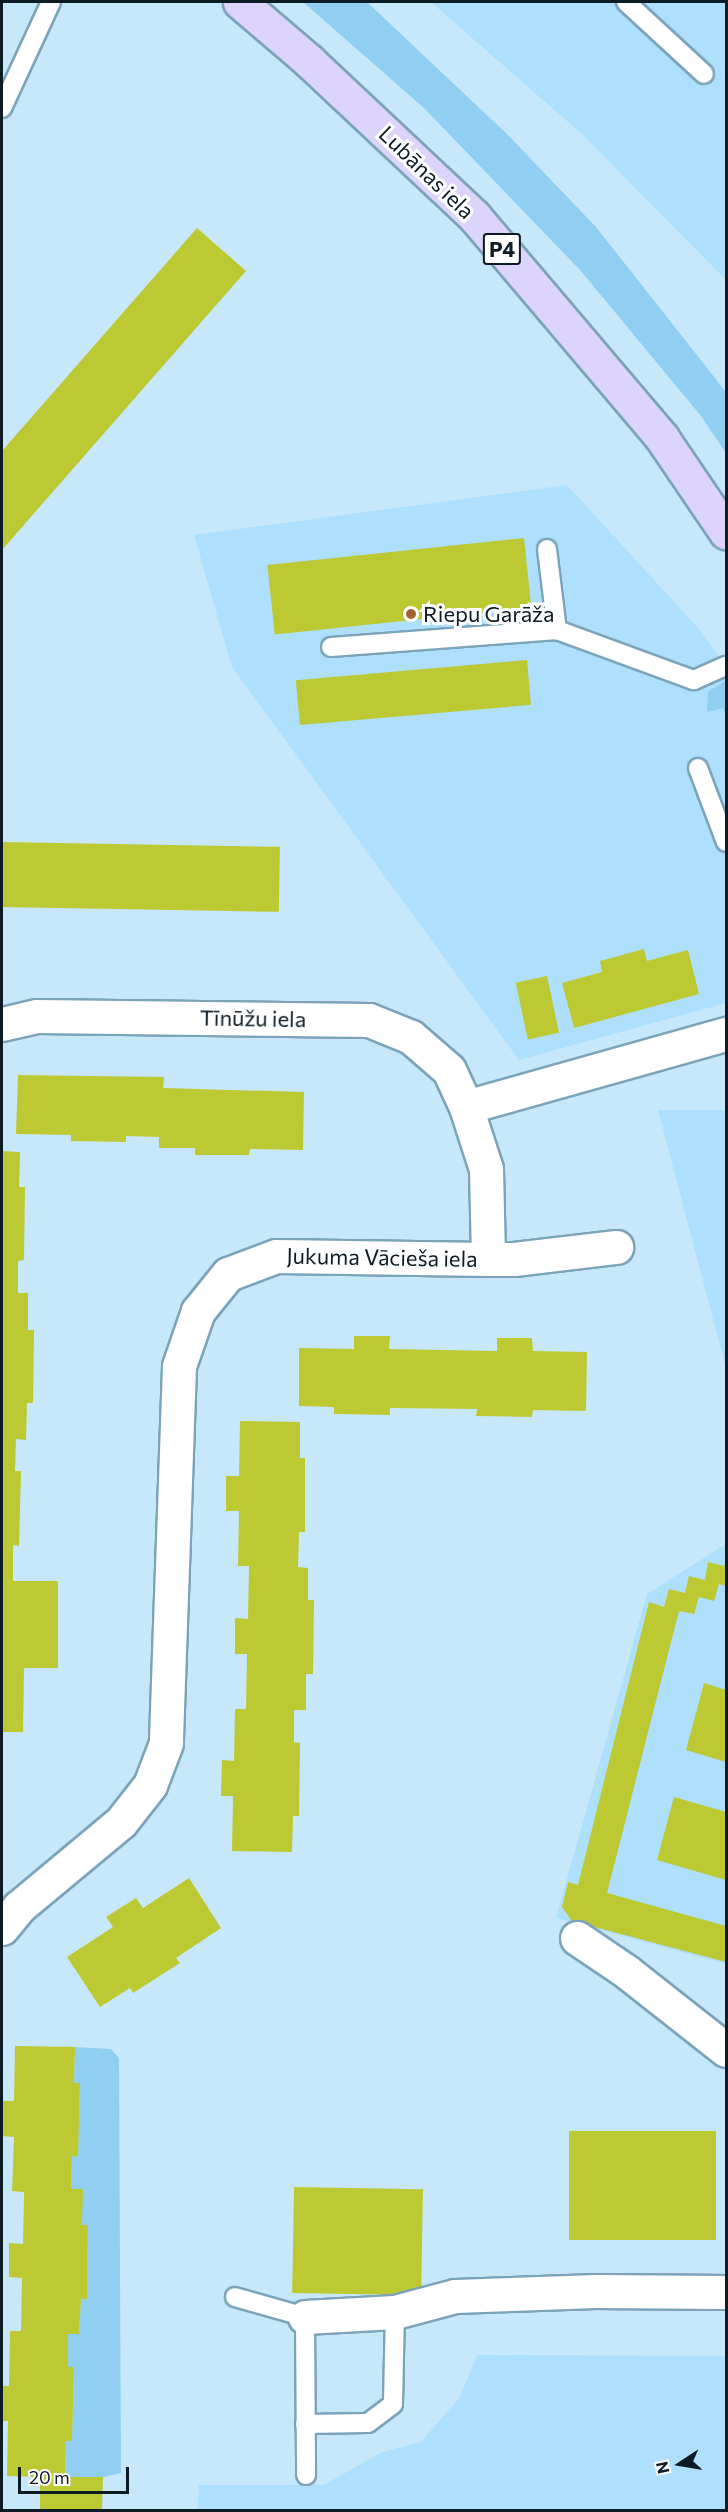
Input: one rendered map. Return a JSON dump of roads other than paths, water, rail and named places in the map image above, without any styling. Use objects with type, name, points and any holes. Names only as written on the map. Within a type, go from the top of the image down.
[{"type":"main road","name":"Lubānas iela","points":[[240,2],[309,61],[474,216],[662,438],[726,532]]},
{"type":"street","name":"Tīnūžu iela","points":[[2,1024],[37,1016],[369,1020],[411,1037],[449,1070],[466,1107]]},
{"type":"street","points":[[466,1107],[726,1034]]},
{"type":"street","name":"Jukuma Vācieša iela","points":[[2,1928],[19,1907],[121,1822],[150,1785],[166,1743],[179,1366],[198,1311],[228,1274],[276,1256],[488,1258],[486,1169],[466,1107]]},
{"type":"street","points":[[488,1258],[514,1259],[616,1247]]},
{"type":"street","points":[[577,1938],[627,1972],[726,2050]]},
{"type":"street","points":[[305,2317],[395,2312],[455,2296],[595,2291],[726,2292]]},
{"type":"lane","points":[[2,108],[51,2]]},
{"type":"lane","points":[[626,2],[704,74]]},
{"type":"lane","points":[[547,549],[556,630]]},
{"type":"lane","points":[[331,648],[556,630],[694,680],[726,666]]},
{"type":"lane","points":[[698,768],[726,842]]},
{"type":"lane","points":[[235,2297],[305,2317],[306,2475]]},
{"type":"lane","points":[[305,2424],[368,2423],[393,2404],[395,2312]]},
{"type":"place","name":"Riepu Garāža","points":[[411,614]]}]
